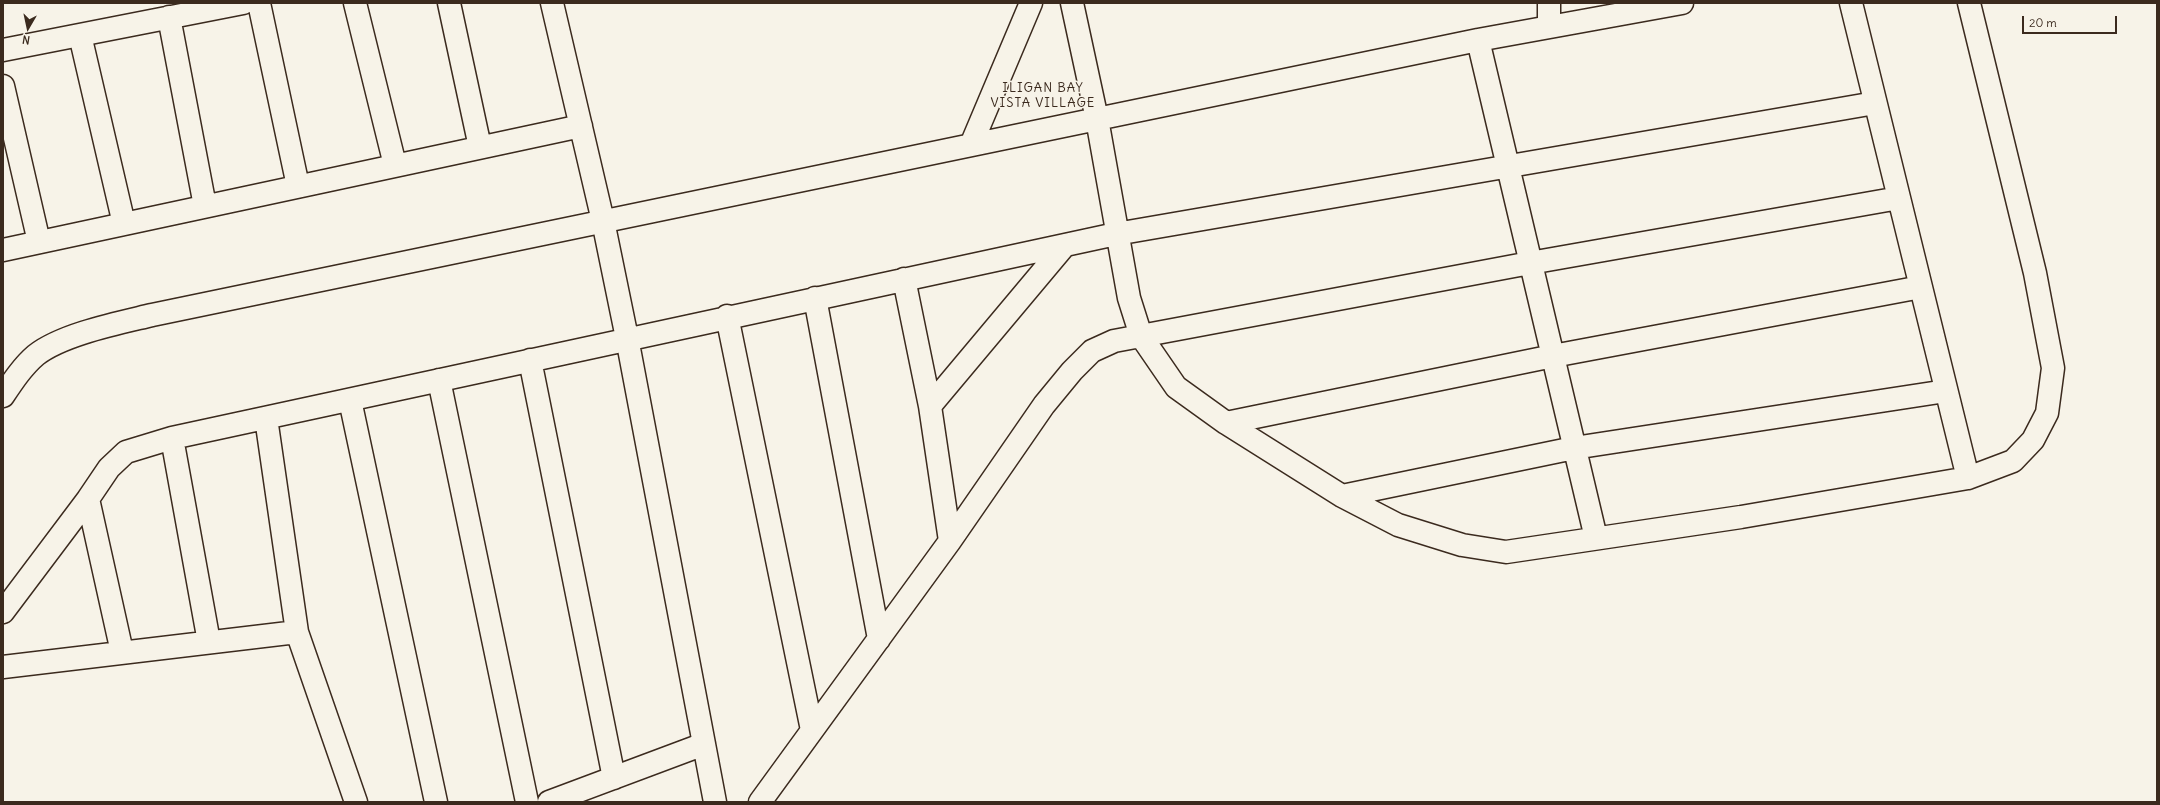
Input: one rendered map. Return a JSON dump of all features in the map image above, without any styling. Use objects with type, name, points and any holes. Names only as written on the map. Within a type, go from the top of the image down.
[{"type":"street","points":[[3,50],[243,3]]},
{"type":"street","points":[[259,3],[298,186]]},
{"type":"street","points":[[355,3],[395,165]]},
{"type":"street","points":[[449,3],[480,147]]},
{"type":"street","points":[[552,3],[603,221],[627,338],[716,802]]},
{"type":"street","points":[[971,146],[1031,3]]},
{"type":"street","points":[[1072,3],[1097,119],[1116,234],[1129,298],[1141,336],[1176,387],[1226,423],[1342,496],[1398,525],[1462,545],[1506,552],[1741,517],[1968,478],[2014,461],[2033,440],[2047,413],[2052,368],[2035,273],[1969,3]]},
{"type":"street","points":[[1549,3],[1549,27]]},
{"type":"street","points":[[3,396],[18,374],[37,355],[90,331],[152,315],[1478,40],[1682,3]]},
{"type":"street","points":[[1851,3],[1968,478]]},
{"type":"street","points":[[170,18],[205,206]]},
{"type":"street","points":[[80,35],[124,224]]},
{"type":"street","points":[[1478,40],[1596,538]]},
{"type":"street","points":[[3,86],[39,242]]},
{"type":"street","points":[[3,612],[88,499],[109,468],[126,452],[172,438],[727,316],[1116,234],[1875,104]]},
{"type":"street","points":[[3,250],[581,126]]},
{"type":"street","points":[[760,802],[950,541],[1044,405],[1072,371],[1092,352],[1114,341],[1530,263],[1899,198]]},
{"type":"street","points":[[930,406],[1065,245]]},
{"type":"street","points":[[904,279],[930,406],[950,541]]},
{"type":"street","points":[[1226,423],[1553,356],[1921,287]]},
{"type":"street","points":[[815,298],[879,639]]},
{"type":"street","points":[[727,316],[812,730]]},
{"type":"street","points":[[530,360],[614,778]]},
{"type":"street","points":[[439,380],[527,802]]},
{"type":"street","points":[[1342,496],[1574,448],[1946,391]]},
{"type":"street","points":[[350,400],[436,802]]},
{"type":"street","points":[[266,418],[297,632],[356,802]]},
{"type":"street","points":[[172,438],[209,642]]},
{"type":"street","points":[[88,499],[122,652]]},
{"type":"street","points":[[3,667],[297,632]]},
{"type":"street","points":[[549,802],[704,744]]},
{"type":"district","name":"ILIGAN BAY VISTA VILLAGE","points":[[1043,96]]}]
